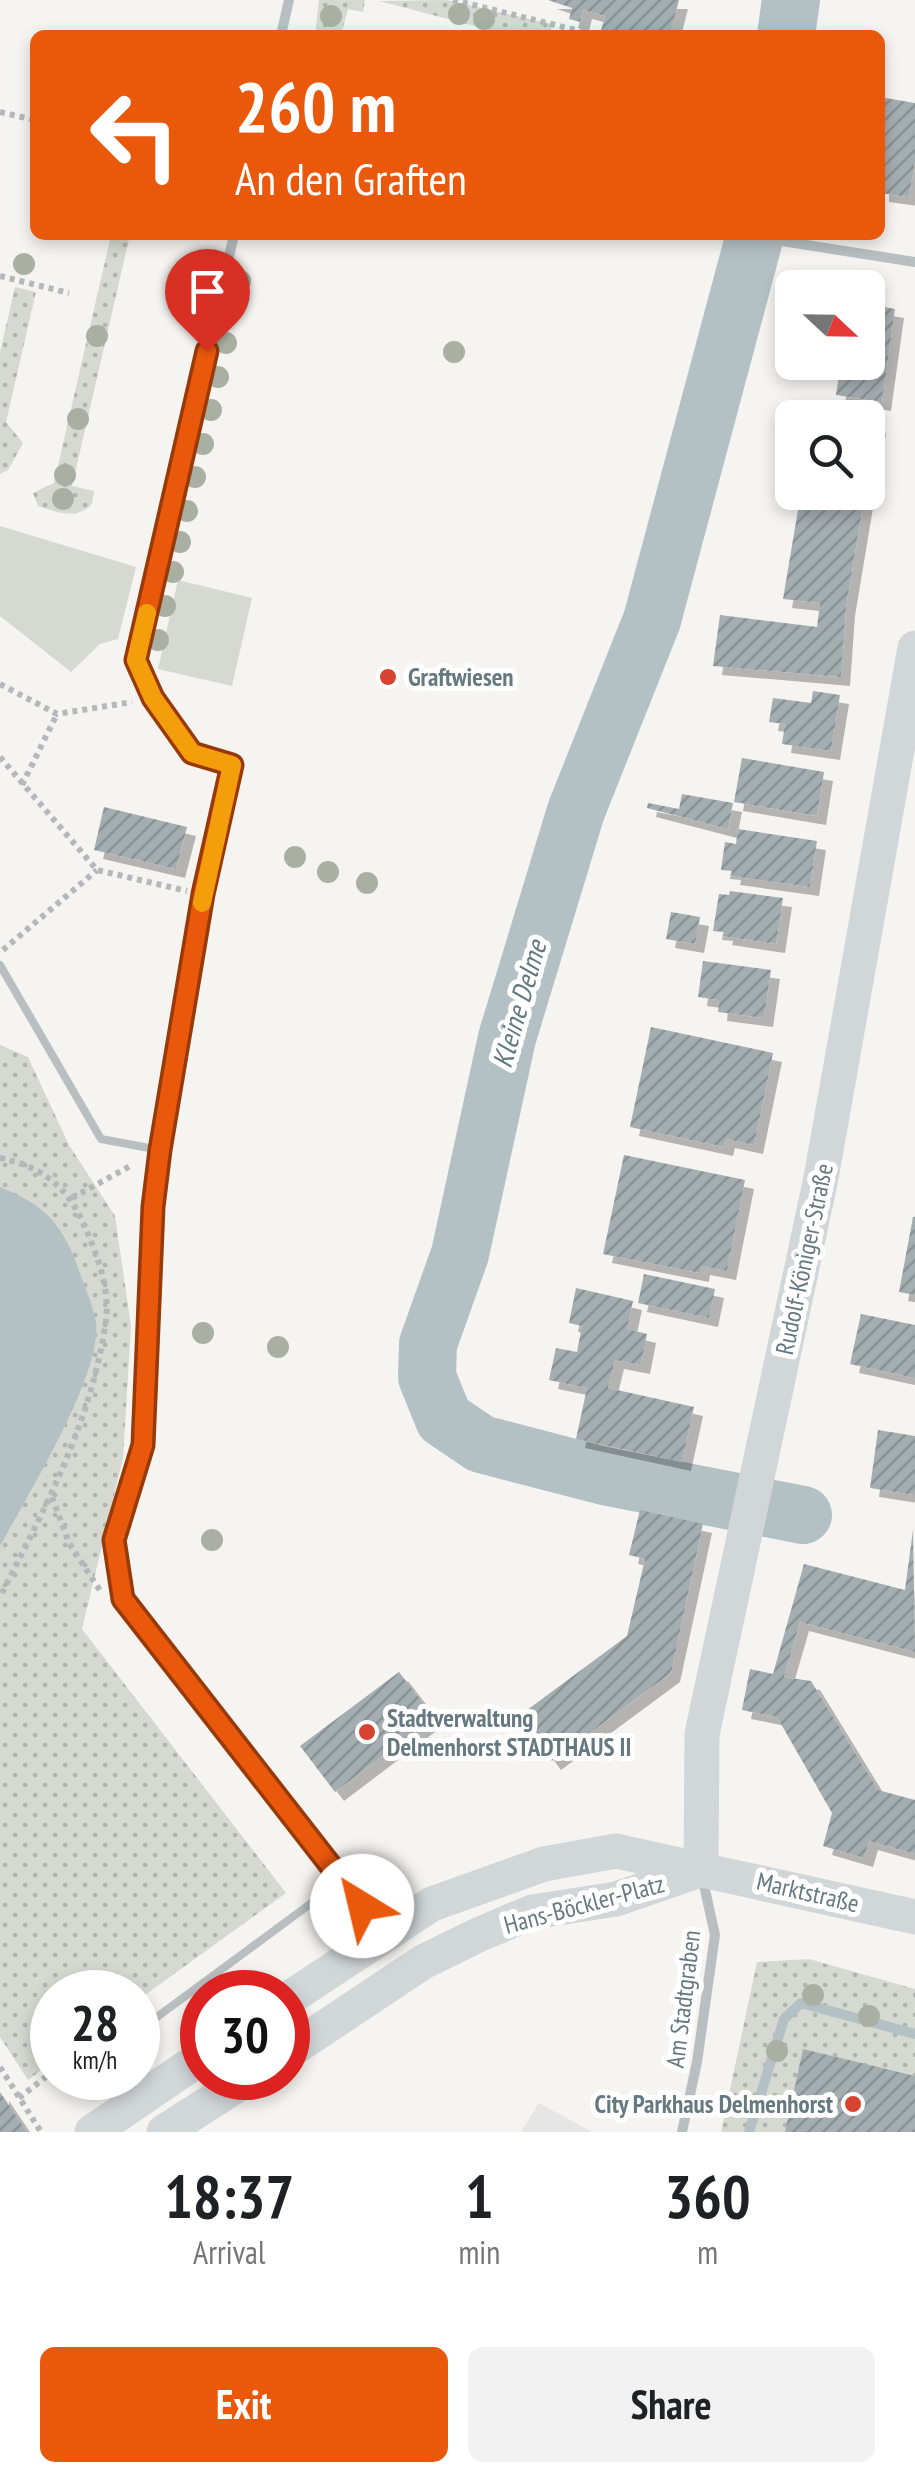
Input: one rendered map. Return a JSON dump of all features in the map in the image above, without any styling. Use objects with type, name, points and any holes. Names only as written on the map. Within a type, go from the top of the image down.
[{"type":"main road","name":"Rudolf-Königer-Straße","points":[[701,1870],[702,1734],[858,987],[915,648]]},
{"type":"main road","name":"Hans-Böckler-Platz","points":[[310,1984],[432,1904],[544,1864],[616,1851],[701,1870]]},
{"type":"main road","name":"Marktstraße","points":[[701,1870],[915,1917]]},
{"type":"main road","name":"Hans-Böckler-Platz","points":[[310,2037],[423,1962],[478,1934],[532,1912],[616,1899],[701,1870]]},
{"type":"main road","points":[[92,2132],[132,2100]]},
{"type":"main road","points":[[165,2132],[214,2100]]},
{"type":"street","points":[[282,30],[289,0]]},
{"type":"street","points":[[233,240],[136,660],[153,698],[192,753],[232,765],[203,894],[160,1150],[153,1207],[143,1445],[114,1540],[123,1599],[344,1878],[382,1934]]},
{"type":"street","points":[[766,240],[915,262]]},
{"type":"street","name":"Am Stadtgraben","points":[[682,2132],[698,2062],[716,1935],[701,1870]]},
{"type":"street","points":[[145,2100],[165,2132]]},
{"type":"lane","points":[[0,965],[101,1139],[160,1150]]},
{"type":"lane","points":[[160,2015],[344,1878]]},
{"type":"path","points":[[452,0],[575,30]]},
{"type":"path","points":[[0,112],[30,119]]},
{"type":"path","points":[[0,276],[70,292]]},
{"type":"path","points":[[1,689],[57,714],[153,698]]},
{"type":"path","points":[[22,786],[57,714]]},
{"type":"path","points":[[0,757],[98,870],[203,894]]},
{"type":"path","points":[[0,953],[98,870]]},
{"type":"path","points":[[72,1198],[160,1150]]},
{"type":"path","points":[[0,1158],[29,1164],[72,1198],[100,1260],[106,1318],[72,1454],[0,1597]]},
{"type":"path","points":[[51,1496],[70,1543],[101,1592],[123,1599]]},
{"type":"path","points":[[0,2067],[41,2132]]},
{"type":"path","points":[[19,2098],[30,2089]]},
{"type":"shaded area","points":[[319,0],[365,0],[363,12],[348,9],[342,30],[316,30]]},
{"type":"shaded area","points":[[447,0],[552,24],[551,30],[490,30],[379,1]]},
{"type":"shaded area","points":[[110,240],[129,240],[72,486],[94,491],[92,503],[74,513],[38,506],[33,493],[54,483]]},
{"type":"shaded area","points":[[15,287],[36,292],[6,422],[23,443],[8,470],[0,474],[0,352]]},
{"type":"shaded area","points":[[0,526],[136,567],[118,639],[100,644],[71,672],[0,616]]},
{"type":"shaded area","points":[[178,580],[252,598],[232,686],[158,669]]},
{"type":"shaded area","points":[[0,1045],[28,1057],[69,1145],[115,1216],[131,1326],[123,1458],[82,1629],[286,1893],[160,1984],[160,1970],[30,1970],[28,2080],[0,2037]]},
{"type":"shaded area","points":[[0,1187],[28,1200],[57,1225],[77,1265],[96,1323],[95,1346],[75,1404],[0,1546]]},
{"type":"shaded area","points":[[809,1959],[915,1989],[915,2132],[721,2132],[757,1962]]},
{"type":"shaded area","points":[[539,2103],[592,2132],[521,2132]]},
{"type":"building","points":[[548,0],[679,0],[671,30],[601,30],[605,16],[583,10],[580,22],[569,19],[572,8]]},
{"type":"building","points":[[885,98],[915,103],[915,161],[909,197],[885,194]]},
{"type":"building","points":[[885,307],[895,309],[882,400],[836,395],[838,380],[885,380]]},
{"type":"building","points":[[798,510],[862,510],[846,607],[841,677],[713,666],[720,615],[817,627],[820,603],[783,599]]},
{"type":"building","points":[[813,691],[840,695],[831,751],[782,744],[785,724],[769,722],[773,698],[811,703]]},
{"type":"building","points":[[742,758],[824,772],[817,816],[734,802]]},
{"type":"building","points":[[682,794],[733,803],[728,829],[647,808],[648,803],[679,809]]},
{"type":"building","points":[[104,807],[187,827],[176,869],[94,850]]},
{"type":"building","points":[[738,829],[817,841],[810,887],[731,876],[732,871],[721,870],[725,842],[736,844]]},
{"type":"building","points":[[730,891],[783,898],[776,944],[713,931],[719,894],[729,895]]},
{"type":"building","points":[[671,912],[700,917],[695,944],[666,939]]},
{"type":"building","points":[[703,961],[771,970],[764,1018],[718,1012],[719,1000],[698,997]]},
{"type":"building","points":[[651,1027],[773,1053],[754,1145],[726,1139],[724,1147],[630,1127]]},
{"type":"building","points":[[624,1155],[745,1180],[727,1271],[701,1266],[700,1273],[603,1254]]},
{"type":"building","points":[[915,1217],[915,1295],[899,1292]]},
{"type":"building","points":[[644,1274],[715,1289],[709,1318],[638,1303]]},
{"type":"building","points":[[576,1288],[633,1301],[627,1329],[647,1334],[641,1365],[615,1360],[608,1388],[694,1407],[682,1462],[576,1439],[587,1388],[549,1380],[556,1348],[577,1352],[582,1326],[569,1323]]},
{"type":"building","points":[[861,1314],[915,1325],[915,1378],[850,1364]]},
{"type":"building","points":[[878,1430],[915,1436],[915,1495],[870,1488]]},
{"type":"building","points":[[640,1510],[703,1524],[671,1673],[552,1761],[519,1716],[627,1636],[645,1559],[629,1555]]},
{"type":"building","points":[[913,1530],[915,1652],[800,1622],[784,1677],[811,1681],[878,1790],[915,1800],[915,1854],[869,1841],[864,1858],[823,1846],[832,1813],[777,1717],[742,1710],[750,1669],[773,1674],[804,1564],[905,1590]]},
{"type":"building","name":"Stadtverwaltung Delmenhorst STADTHAUS II","points":[[399,1672],[434,1717],[335,1792],[300,1746]]},
{"type":"building","name":"City Parkhaus Delmenhorst","points":[[803,2049],[915,2076],[915,2132],[785,2132]]},
{"type":"building","points":[[0,2092],[27,2132],[0,2132]]},
{"type":"waterway","name":"Kleine Delme","points":[[787,30],[791,0]]},
{"type":"waterway","name":"Kleine Delme","points":[[754,240],[652,620],[576,811],[507,1038],[460,1254],[428,1344],[427,1377],[444,1419],[481,1444],[604,1476],[803,1515]]},
{"type":"waterway","points":[[749,2132],[784,2019],[801,2003],[915,2034]]},
{"type":"slow traffic","points":[[147,613],[136,660],[153,698],[192,753],[232,765],[202,903]]},
{"type":"place","name":"Graftwiesen","points":[[388,677]]},
{"type":"place","name":"Stadtverwaltung Delmenhorst STADTHAUS II","points":[[367,1732]]},
{"type":"place","name":"City Parkhaus Delmenhorst","points":[[853,2104]]},
{"type":"route","points":[[207,351],[136,660],[153,698],[192,753],[232,765],[203,894],[160,1150],[153,1207],[143,1445],[114,1540],[123,1599],[362,1906]]}]
